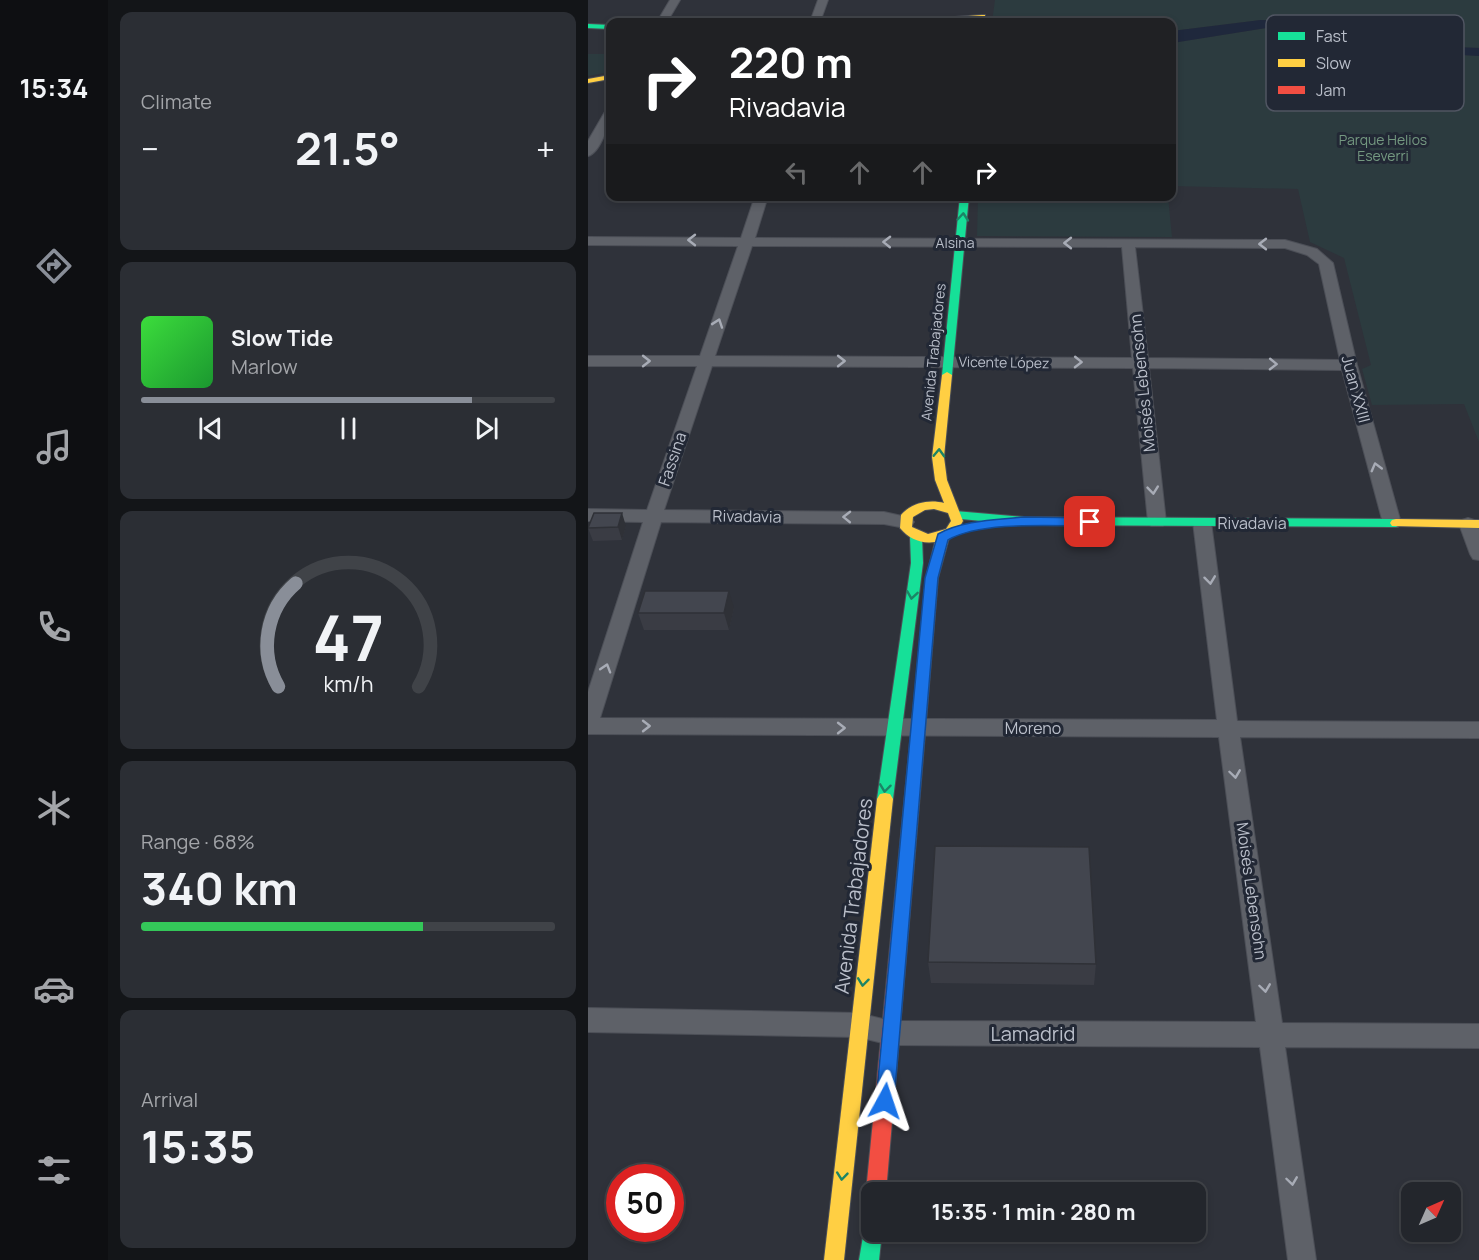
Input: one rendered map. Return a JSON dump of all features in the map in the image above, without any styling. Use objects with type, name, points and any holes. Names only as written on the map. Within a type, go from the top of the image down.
[{"type":"main road","points":[[973,0],[976,18]]},
{"type":"main road","points":[[977,18],[984,0]]},
{"type":"main road","points":[[588,26],[606,27]]},
{"type":"main road","points":[[588,81],[606,78]]},
{"type":"main road","name":"Avenida Trabajadores","points":[[953,512],[941,480],[938,457],[937,361],[961,243],[965,201]]},
{"type":"main road","name":"Avenida Trabajadores","points":[[924,464],[929,407]]},
{"type":"main road","points":[[919,494],[906,528],[916,537],[925,539],[947,535]]},
{"type":"main road","points":[[877,1182],[932,578],[947,535],[956,527],[953,512],[944,506],[928,504],[909,516]]},
{"type":"main road","name":"Rivadavia","points":[[953,512],[1024,521],[1474,524]]},
{"type":"main road","name":"Rivadavia","points":[[947,535],[982,526],[1024,521]]},
{"type":"main road","name":"Avenida Trabajadores","points":[[834,1260],[892,728],[917,563],[916,537]]},
{"type":"main road","points":[[869,1260],[871,1242]]},
{"type":"street","points":[[664,18],[675,0]]},
{"type":"street","points":[[816,18],[823,0]]},
{"type":"street","points":[[589,147],[606,119]]},
{"type":"street","points":[[589,147],[606,145]]},
{"type":"street","name":"Fassina","points":[[588,725],[654,514],[760,201]]},
{"type":"street","name":"Alsina","points":[[588,241],[1285,244],[1304,248],[1320,256]]},
{"type":"street","name":"Moisés Lebensohn","points":[[1128,243],[1157,522]]},
{"type":"street","name":"Juan XXIII","points":[[1320,256],[1326,263],[1349,365],[1392,523]]},
{"type":"street","name":"Vicente López","points":[[588,361],[937,361],[1349,365]]},
{"type":"street","name":"Rivadavia","points":[[588,514],[885,518],[909,516]]},
{"type":"street","name":"Moisés Lebensohn","points":[[1202,522],[1228,729],[1302,1260]]},
{"type":"street","points":[[1474,524],[1479,554]]},
{"type":"street","name":"Moreno","points":[[588,725],[1479,730]]},
{"type":"street","name":"Lamadrid","points":[[588,1020],[858,1025],[891,1033],[1479,1036]]},
{"type":"green space","points":[[995,0],[1479,0],[1479,48],[1464,47],[1464,15],[1266,15],[1266,20],[1176,31],[1176,18],[993,18]]},
{"type":"green space","name":"Parque Helios Eseverri","points":[[1266,28],[1266,111],[1464,111],[1464,55],[1479,56],[1479,442],[1464,404],[1372,405],[1362,369],[1371,365],[1344,258],[1310,242],[1298,189],[1176,186],[1176,42]]},
{"type":"green space","points":[[588,54],[606,54],[606,73],[588,76]]},
{"type":"green space","points":[[978,201],[1168,201],[1172,237],[977,236]]},
{"type":"water","points":[[1266,20],[1266,28],[1176,42],[1176,31]]},
{"type":"water","points":[[1464,47],[1479,48],[1479,56],[1464,55]]},
{"type":"building","points":[[594,513],[622,513],[618,527],[588,528]]},
{"type":"building","points":[[645,591],[729,591],[724,613],[638,613]]},
{"type":"building","points":[[935,846],[1089,847],[1096,964],[928,962]]},
{"type":"traffic: fast","points":[[588,26],[606,27]]},
{"type":"traffic: fast","points":[[947,375],[964,201]]},
{"type":"traffic: fast","points":[[955,515],[1024,521],[1396,523]]},
{"type":"traffic: fast","points":[[885,799],[917,563],[916,537]]},
{"type":"traffic: fast","points":[[869,1260],[871,1242]]},
{"type":"traffic: slow","points":[[968,18],[982,17]]},
{"type":"traffic: slow","points":[[588,81],[606,78]]},
{"type":"traffic: slow","points":[[947,375],[938,457],[941,480],[957,521],[951,532],[928,539],[917,536],[906,528],[907,515],[918,508],[934,505],[951,510]]},
{"type":"traffic: slow","points":[[1396,523],[1479,524]]},
{"type":"traffic: slow","points":[[906,865],[932,578],[943,537]]},
{"type":"traffic: slow","points":[[834,1260],[885,799]]},
{"type":"traffic: jam","points":[[877,1182],[906,865]]},
{"type":"route","points":[[885,1101],[932,578],[943,537],[951,532],[1024,521],[1090,522]]}]
